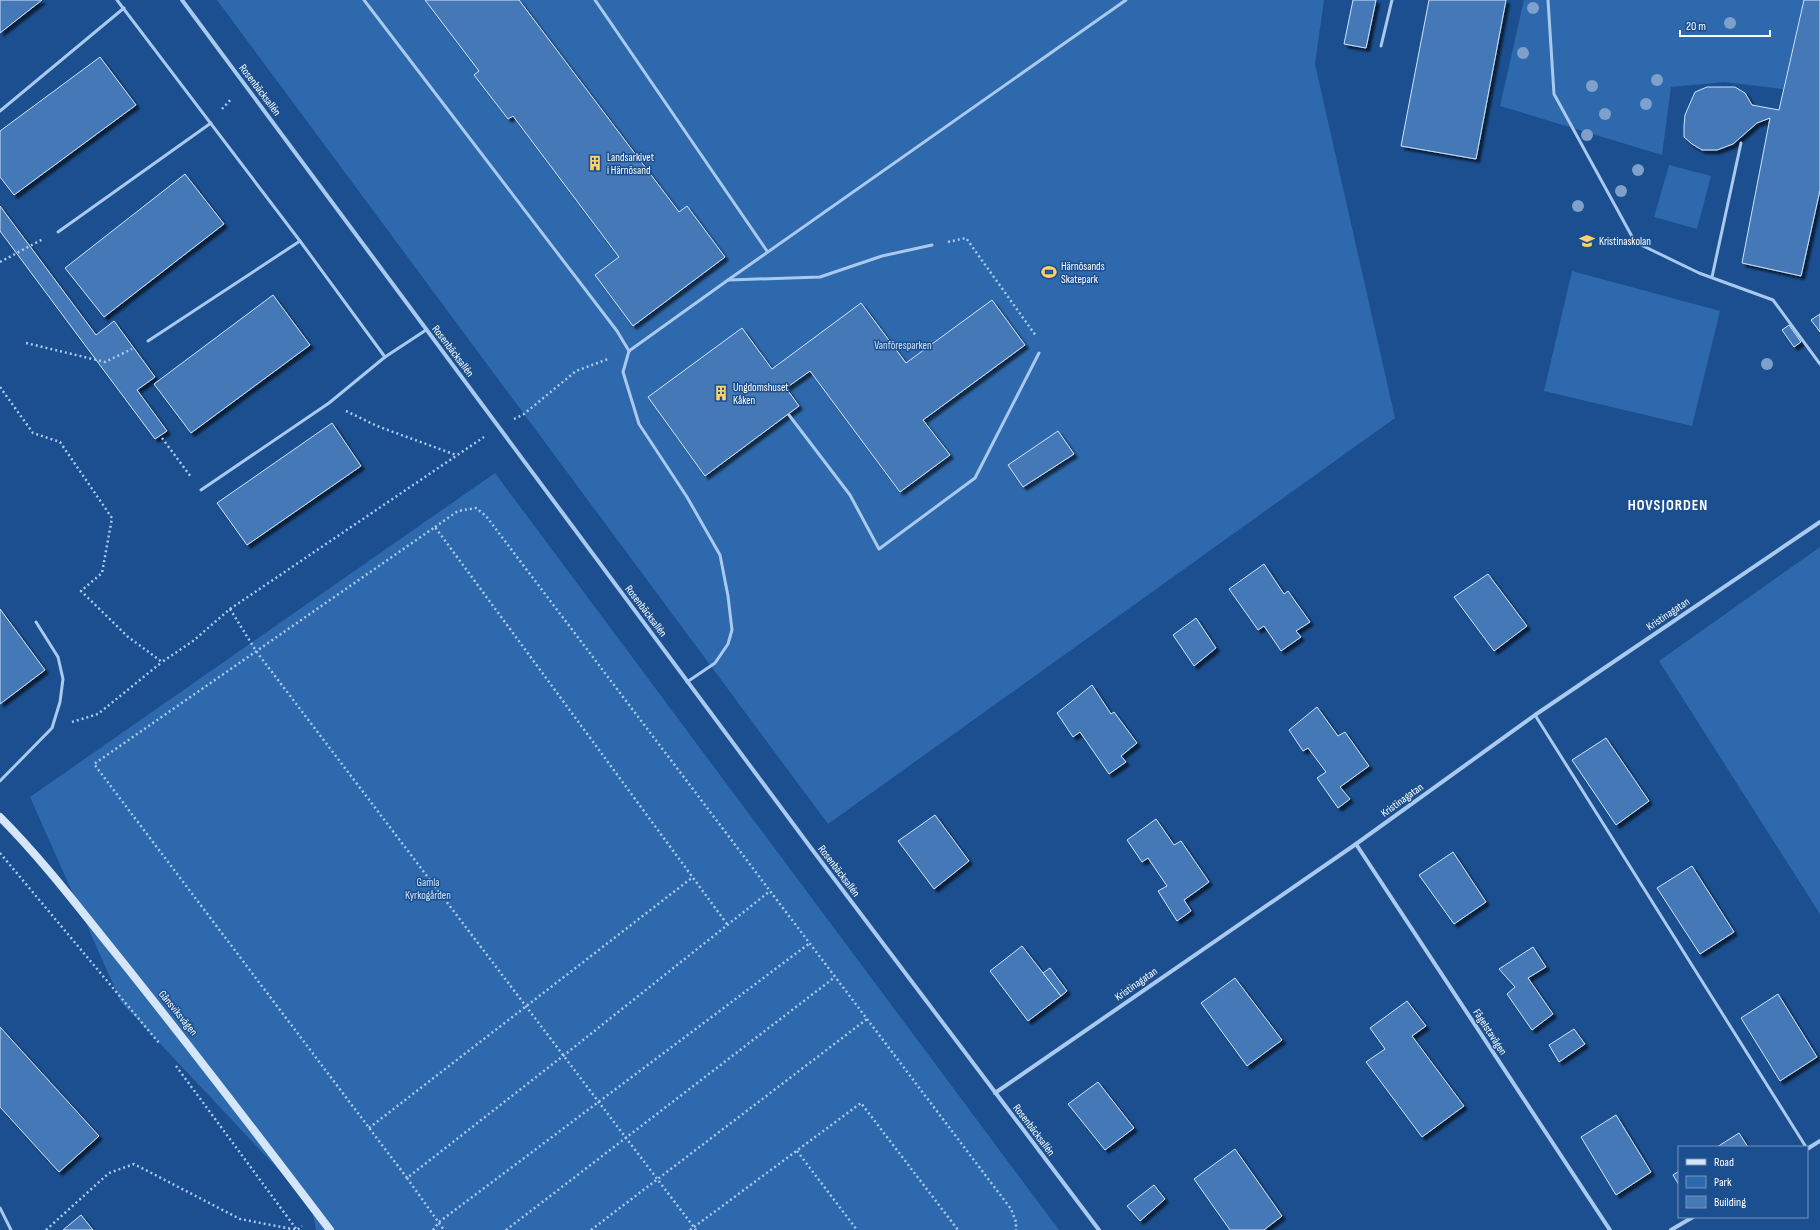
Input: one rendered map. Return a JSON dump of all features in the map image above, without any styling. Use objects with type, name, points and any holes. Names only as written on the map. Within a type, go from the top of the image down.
[{"type":"main road","name":"Gånsviksvägen","points":[[0,817],[19,836],[79,908],[190,1046],[330,1230]]},
{"type":"street","name":"Rosenbäcksallén","points":[[182,0],[687,682],[1099,1230]]},
{"type":"street","name":"Kristinagatan","points":[[995,1093],[1356,844],[1535,715],[1820,522]]},
{"type":"street","name":"Fågelstavägen","points":[[1356,844],[1610,1230]]},
{"type":"street","points":[[1808,1147],[1820,1141]]},
{"type":"street","points":[[1671,1230],[1691,1218]]},
{"type":"lane","points":[[118,0],[300,240],[385,357]]},
{"type":"lane","points":[[364,0],[617,331],[629,351]]},
{"type":"lane","points":[[595,0],[767,251]]},
{"type":"lane","points":[[687,682],[715,663],[728,644],[732,630],[720,555],[687,497],[640,424],[623,372],[629,351],[767,251],[1126,0]]},
{"type":"lane","points":[[1381,46],[1392,0]]},
{"type":"lane","points":[[1548,0],[1554,94],[1635,242],[1699,273],[1773,300],[1820,364]]},
{"type":"lane","points":[[0,111],[124,8]]},
{"type":"lane","points":[[58,232],[211,123]]},
{"type":"lane","points":[[1712,277],[1741,143]]},
{"type":"lane","points":[[148,342],[300,240]]},
{"type":"lane","points":[[728,280],[820,277],[882,256],[932,245]]},
{"type":"lane","points":[[201,490],[329,403],[385,357],[426,330]]},
{"type":"lane","points":[[789,415],[850,495],[879,548],[975,478],[1039,353]]},
{"type":"lane","points":[[0,780],[52,728],[60,702],[63,679],[58,657],[36,622]]},
{"type":"lane","points":[[1535,715],[1806,1146]]},
{"type":"lane","points":[[0,1208],[11,1230]]},
{"type":"path","points":[[211,123],[244,83]]},
{"type":"path","points":[[0,262],[22,249],[58,232]]},
{"type":"path","points":[[932,245],[966,238],[1040,341],[1039,353]]},
{"type":"path","points":[[26,343],[106,362],[148,342]]},
{"type":"path","points":[[524,414],[576,371],[629,351]]},
{"type":"path","points":[[0,387],[33,432],[60,442],[112,518],[102,573],[81,591],[128,636],[162,662]]},
{"type":"path","points":[[329,403],[377,426],[456,455]]},
{"type":"path","points":[[162,438],[201,490]]},
{"type":"path","points":[[52,728],[98,714],[162,662],[193,641],[230,609],[474,443]]},
{"type":"path","points":[[444,1230],[407,1178],[94,764],[458,511],[476,508],[486,516],[1011,1209],[1016,1222],[1016,1230]]},
{"type":"path","points":[[435,527],[727,924]]},
{"type":"path","points":[[230,609],[256,651],[695,1229]]},
{"type":"path","points":[[0,853],[162,1047]]},
{"type":"path","points":[[369,1128],[693,877]]},
{"type":"path","points":[[407,1178],[563,1056],[770,890]]},
{"type":"path","points":[[432,1230],[439,1222],[810,943]]},
{"type":"path","points":[[506,1230],[835,977]]},
{"type":"path","points":[[591,1230],[867,1019]]},
{"type":"path","points":[[172,1060],[297,1230]]},
{"type":"path","points":[[690,1230],[695,1229],[861,1103],[958,1230]]},
{"type":"path","points":[[797,1151],[857,1230]]},
{"type":"path","points":[[46,1230],[108,1173],[134,1164],[240,1219],[297,1230]]},
{"type":"green space","name":"Vanföresparken","points":[[217,0],[1324,0],[1315,64],[1395,418],[828,824]]},
{"type":"green space","points":[[1524,0],[1804,0],[1783,89],[1724,82],[1671,87],[1662,155],[1500,106]]},
{"type":"green space","points":[[1669,165],[1711,176],[1697,229],[1654,217]]},
{"type":"green space","points":[[1572,271],[1720,311],[1692,426],[1544,391]]},
{"type":"green space","name":"Gamla Kyrkogården","points":[[495,473],[1059,1230],[316,1230],[311,1204],[121,1002],[30,797]]},
{"type":"green space","points":[[1820,547],[1820,914],[1659,661]]},
{"type":"building","points":[[0,0],[42,0],[0,33]]},
{"type":"building","name":"Landsarkivet i Härnösand","points":[[425,0],[519,0],[679,212],[687,206],[725,257],[633,326],[595,275],[619,257],[513,116],[508,119],[474,75],[479,71]]},
{"type":"building","points":[[1353,0],[1376,0],[1366,48],[1344,44]]},
{"type":"building","points":[[1429,0],[1506,0],[1476,159],[1401,146]]},
{"type":"building","points":[[1804,0],[1820,0],[1820,190],[1801,276],[1742,263],[1770,118],[1757,123],[1733,144],[1717,150],[1702,150],[1692,144],[1684,137],[1684,126],[1685,115],[1695,92],[1707,87],[1735,87],[1745,93],[1752,105],[1779,110]]},
{"type":"building","points":[[100,57],[136,105],[14,195],[0,177],[0,131]]},
{"type":"building","points":[[185,174],[224,224],[104,317],[65,268]]},
{"type":"building","points":[[0,206],[96,335],[114,321],[155,377],[137,390],[167,431],[155,439],[0,231]]},
{"type":"building","points":[[273,295],[310,345],[191,433],[154,384]]},
{"type":"building","name":"Ungdomshuset Kåken","points":[[992,300],[1025,345],[923,420],[950,455],[900,492],[810,371],[786,388],[799,406],[705,476],[648,397],[742,328],[772,369],[861,303],[906,363]]},
{"type":"building","points":[[1820,314],[1820,332],[1811,320]]},
{"type":"building","points":[[1789,325],[1801,342],[1794,347],[1782,330]]},
{"type":"building","points":[[332,423],[361,466],[247,545],[217,503]]},
{"type":"building","points":[[1058,431],[1074,454],[1023,487],[1008,465]]},
{"type":"building","points":[[1264,564],[1284,594],[1288,591],[1310,622],[1296,631],[1301,637],[1281,651],[1264,626],[1258,630],[1229,589]]},
{"type":"building","points":[[1488,574],[1527,626],[1494,651],[1454,597]]},
{"type":"building","points":[[0,609],[45,670],[0,704]]},
{"type":"building","points":[[1196,618],[1216,648],[1194,666],[1173,635]]},
{"type":"building","points":[[1092,685],[1111,714],[1114,712],[1137,743],[1121,756],[1126,762],[1109,774],[1080,732],[1073,737],[1057,713]]},
{"type":"building","points":[[1317,707],[1338,736],[1345,732],[1369,766],[1340,787],[1350,799],[1338,808],[1317,778],[1326,772],[1308,748],[1303,751],[1289,730]]},
{"type":"building","points":[[1606,738],[1649,801],[1616,825],[1572,760]]},
{"type":"building","points":[[935,815],[969,861],[934,889],[898,841]]},
{"type":"building","points":[[1156,819],[1174,845],[1181,841],[1209,882],[1184,900],[1191,911],[1177,921],[1158,891],[1167,886],[1148,858],[1142,862],[1127,840]]},
{"type":"building","points":[[1453,852],[1486,902],[1454,924],[1419,875]]},
{"type":"building","points":[[1692,866],[1734,932],[1700,954],[1657,888]]},
{"type":"building","points":[[1022,946],[1061,996],[1028,1021],[990,971]]},
{"type":"building","points":[[1533,947],[1546,967],[1528,978],[1553,1014],[1532,1030],[1507,994],[1515,987],[1499,969]]},
{"type":"building","points":[[1050,968],[1067,991],[1061,996],[1043,973]]},
{"type":"building","points":[[1235,978],[1282,1040],[1247,1066],[1201,1003]]},
{"type":"building","points":[[1778,994],[1817,1057],[1780,1081],[1741,1018]]},
{"type":"building","points":[[1407,1001],[1426,1026],[1412,1036],[1464,1106],[1422,1137],[1366,1062],[1385,1049],[1370,1028]]},
{"type":"building","points":[[0,1027],[99,1136],[59,1172],[0,1107]]},
{"type":"building","points":[[1574,1029],[1585,1044],[1559,1062],[1549,1045]]},
{"type":"building","points":[[1098,1082],[1134,1128],[1105,1150],[1068,1104]]},
{"type":"building","points":[[1616,1115],[1651,1172],[1616,1195],[1581,1137]]},
{"type":"building","points":[[1739,1133],[1747,1146],[1719,1146]]},
{"type":"building","points":[[1235,1149],[1282,1216],[1264,1230],[1230,1230],[1194,1179]]},
{"type":"building","points":[[1678,1172],[1678,1183],[1673,1175]]},
{"type":"building","points":[[1154,1185],[1165,1199],[1140,1221],[1127,1206]]},
{"type":"building","points":[[81,1215],[93,1230],[63,1230]]},
{"type":"place","name":"Landsarkivet i Härnösand","points":[[595,163]]},
{"type":"place","name":"Kristinaskolan","points":[[1587,241]]},
{"type":"place","name":"Härnösands Skatepark","points":[[1049,272]]},
{"type":"place","name":"Ungdomshuset Kåken","points":[[721,393]]},
{"type":"district","name":"HOVSJORDEN","points":[[1668,505]]}]
